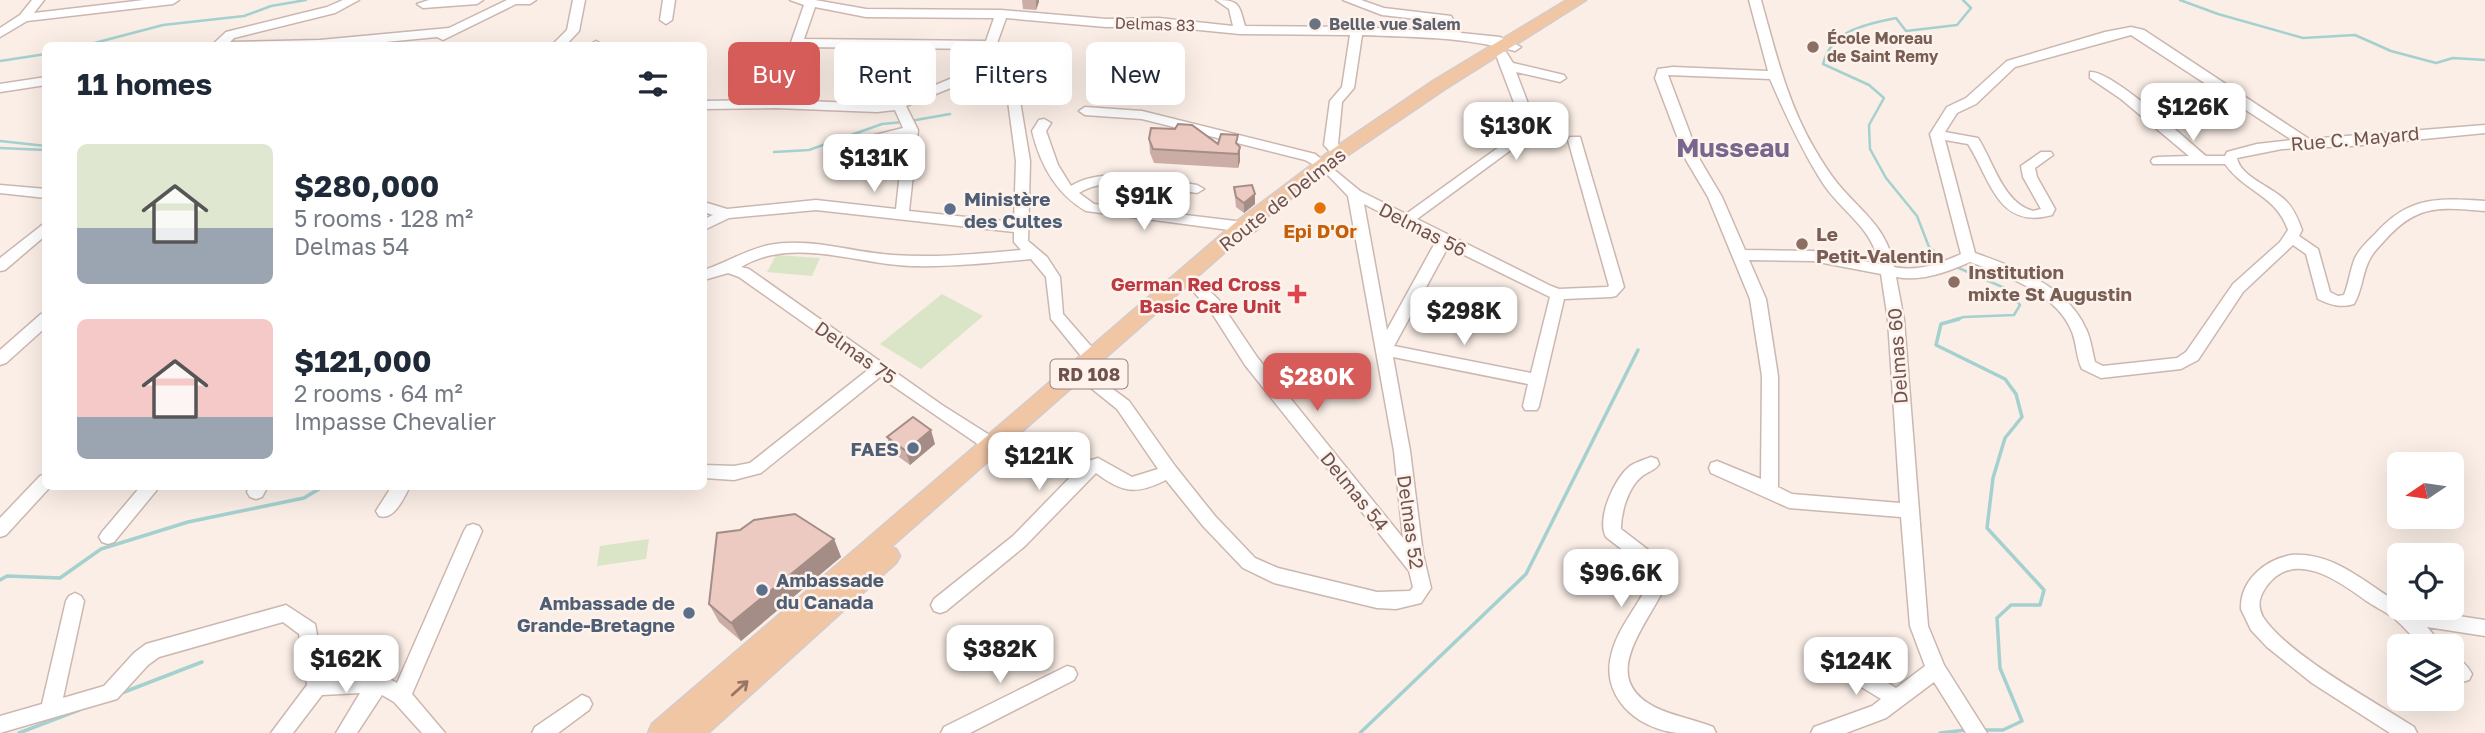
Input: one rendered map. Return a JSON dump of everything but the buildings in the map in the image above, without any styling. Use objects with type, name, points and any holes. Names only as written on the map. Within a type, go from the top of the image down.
[{"type":"main road","name":"Route de Delmas","points":[[1508,53],[1578,0]]},
{"type":"main road","name":"Route de Delmas","points":[[688,733],[998,450],[1248,227],[1330,163],[1590,0]]},
{"type":"main road","name":"Route de Delmas","points":[[1093,365],[1192,283],[1248,227]]},
{"type":"main road","name":"Route de Delmas","points":[[661,733],[998,450]]},
{"type":"street","points":[[0,33],[24,18],[38,0]]},
{"type":"street","points":[[24,18],[173,0]]},
{"type":"street","points":[[222,42],[230,35],[331,10],[353,0]]},
{"type":"street","points":[[423,5],[477,0]]},
{"type":"street","points":[[427,42],[508,1],[530,0]]},
{"type":"street","points":[[561,42],[573,31],[579,0]]},
{"type":"street","points":[[666,20],[669,0]]},
{"type":"street","name":"Delmas 83","points":[[796,0],[866,13],[1001,14],[1095,22],[1159,22],[1240,30],[1357,31],[1457,36],[1508,53],[1560,78]]},
{"type":"street","points":[[1222,0],[1234,7],[1240,30]]},
{"type":"street","points":[[1349,0],[1382,11],[1447,19],[1457,36]]},
{"type":"street","name":"Delmas 60","points":[[1755,0],[1784,100],[1815,162],[1832,186],[1877,235],[1889,271],[1896,320],[1908,512],[1919,626],[1937,668],[1977,733]]},
{"type":"street","points":[[796,42],[810,4]]},
{"type":"street","points":[[992,42],[1001,14]]},
{"type":"street","points":[[1330,163],[1336,101],[1348,88],[1357,31]]},
{"type":"street","points":[[1957,262],[1937,134],[1952,110],[1971,101],[2011,64],[2131,31],[2148,36],[2304,142]]},
{"type":"street","points":[[342,42],[450,32]]},
{"type":"street","points":[[820,44],[950,48]]},
{"type":"street","points":[[1407,220],[1531,131],[1508,53]]},
{"type":"street","points":[[1769,490],[1770,376],[1758,299],[1715,197],[1693,160],[1661,78],[1662,72],[1775,75]]},
{"type":"street","points":[[2094,75],[2126,96],[2202,160]]},
{"type":"street","points":[[0,88],[42,82]]},
{"type":"street","points":[[707,105],[728,105]]},
{"type":"street","points":[[801,105],[877,108],[894,105]]},
{"type":"street","points":[[899,105],[911,130],[902,215]]},
{"type":"street","points":[[707,224],[726,214],[816,205],[1022,228],[1023,161],[1015,105]]},
{"type":"street","name":"Delmas 56","points":[[1086,111],[1142,115],[1330,163],[1356,194],[1444,240],[1558,294],[1611,292],[1617,287],[1575,141]]},
{"type":"street","points":[[1044,123],[1040,135],[1046,153],[1067,190],[1079,202],[1091,208],[1248,227]]},
{"type":"street","name":"Rue C. Mayard","points":[[2158,161],[2229,160],[2232,155],[2256,146],[2304,142],[2334,143],[2452,129],[2485,129]]},
{"type":"street","points":[[835,155],[876,139],[911,130]]},
{"type":"street","points":[[1937,134],[1973,141],[1999,191],[2017,208],[2030,215],[2047,212],[2048,209],[2030,177],[2028,166],[2046,155]]},
{"type":"street","points":[[1741,255],[1812,256],[1920,275],[1957,262],[2037,285],[2064,308],[2080,331],[2081,348],[2088,365],[2101,372],[2180,363],[2192,356],[2238,288],[2285,246],[2295,230],[2292,216],[2284,205],[2237,170],[2229,160]]},
{"type":"street","points":[[1067,190],[1110,180],[1196,189]]},
{"type":"street","points":[[2,190],[42,194]]},
{"type":"street","name":"Delmas 52","points":[[1022,228],[1021,242],[1042,261],[1053,277],[1056,315],[1169,471],[1209,521],[1249,563],[1274,575],[1377,600],[1396,601],[1416,598],[1422,588],[1416,567],[1402,454],[1356,194]]},
{"type":"street","points":[[2291,237],[2313,252],[2323,295],[2336,300],[2349,300],[2357,288],[2362,259],[2393,220],[2404,212],[2419,205],[2485,206]]},
{"type":"street","points":[[707,208],[726,214]]},
{"type":"street","points":[[0,266],[42,230]]},
{"type":"street","points":[[1444,240],[1384,351],[1536,380]]},
{"type":"street","points":[[707,274],[728,268],[755,252],[777,248],[910,261],[1032,254]]},
{"type":"street","name":"Delmas 75","points":[[728,268],[744,273],[998,450]]},
{"type":"street","name":"Delmas 54","points":[[1192,283],[1213,303],[1251,361],[1416,567]]},
{"type":"street","points":[[1531,406],[1558,294]]},
{"type":"street","points":[[0,359],[42,322]]},
{"type":"street","points":[[707,471],[734,473],[755,468],[880,369]]},
{"type":"street","points":[[1651,464],[1635,472],[1629,479],[1612,519],[1612,531],[1654,564],[1659,580],[1621,653],[1618,668],[1620,684],[1625,696],[1638,710],[1651,717],[1706,733]]},
{"type":"street","points":[[940,605],[1019,541],[1090,467],[1098,465],[1121,482],[1140,485],[1169,471]]},
{"type":"street","points":[[1717,468],[1789,501],[1908,512]]},
{"type":"street","points":[[0,530],[42,485]]},
{"type":"street","points":[[108,537],[149,490]]},
{"type":"street","points":[[385,511],[398,490]]},
{"type":"street","points":[[401,696],[473,531]]},
{"type":"street","points":[[2387,604],[2333,570],[2298,562],[2272,569],[2263,576],[2249,600],[2250,611],[2257,624],[2288,655],[2407,733]]},
{"type":"street","points":[[50,711],[75,601]]},
{"type":"street","points":[[0,725],[110,693],[141,659],[153,650],[286,613],[308,630],[317,687],[281,733]]},
{"type":"street","points":[[2408,620],[2422,634]]},
{"type":"street","points":[[2445,620],[2485,628]]},
{"type":"street","points":[[1836,661],[1897,699]]},
{"type":"street","points":[[1821,733],[1879,712],[1937,668]]},
{"type":"street","points":[[951,733],[1067,674]]},
{"type":"street","points":[[346,733],[380,683]]},
{"type":"street","points":[[317,687],[380,683],[401,696],[435,733]]},
{"type":"street","points":[[542,733],[582,704]]},
{"type":"green space","points":[[776,255],[820,258],[812,276],[767,272]]},
{"type":"green space","points":[[942,294],[983,316],[921,369],[880,344]]},
{"type":"green space","points":[[649,539],[646,559],[597,566],[600,546]]},
{"type":"waterway","points":[[98,42],[163,25],[244,16],[271,6],[306,0]]},
{"type":"waterway","points":[[1948,262],[1929,247],[1917,216],[1886,178],[1870,149],[1869,125],[1884,98],[1869,85],[1823,64],[1834,43],[1862,26],[1896,18],[1906,31],[1957,25],[1971,8],[1963,0]]},
{"type":"waterway","points":[[2180,0],[2218,14],[2303,38],[2355,35],[2391,51],[2436,63],[2453,58],[2485,60]]},
{"type":"waterway","points":[[0,61],[42,55]]},
{"type":"waterway","points":[[910,121],[950,114]]},
{"type":"waterway","points":[[774,152],[809,150],[882,124],[903,122]]},
{"type":"waterway","points":[[0,141],[42,146]]},
{"type":"waterway","points":[[0,148],[42,150]]},
{"type":"waterway","points":[[1953,320],[2014,315],[2020,305],[2007,289],[1954,266]]},
{"type":"waterway","points":[[1959,319],[1941,324],[1936,345],[2005,379],[2016,394],[2022,417],[2005,438],[1993,478],[1987,528],[2044,590],[2040,605],[2011,605],[1997,618],[2000,668],[2022,721],[2003,730],[1981,730]]},
{"type":"waterway","points":[[1360,733],[1526,574],[1638,350]]},
{"type":"waterway","points":[[0,580],[7,576],[60,578],[101,549],[188,522],[304,498],[317,490]]},
{"type":"waterway","points":[[119,694],[202,662]]},
{"type":"waterway","points":[[19,733],[79,710]]},
{"type":"waterway","points":[[1940,733],[1966,730]]},
{"type":"place","name":"Bellle vue Salem","points":[[1315,24]]},
{"type":"place","name":"École Moreau de Saint Remy","points":[[1813,47]]},
{"type":"place","name":"Epi D'Or","points":[[1320,208]]},
{"type":"place","name":"Ministère des Cultes","points":[[950,209]]},
{"type":"place","name":"Le Petit-Valentin","points":[[1802,244]]},
{"type":"place","name":"Institution mixte St Augustin","points":[[1954,282]]},
{"type":"place","name":"German Red Cross Basic Care Unit","points":[[1297,294]]},
{"type":"place","name":"FAES","points":[[913,448]]},
{"type":"place","name":"Ambassade du Canada","points":[[762,590]]},
{"type":"place","name":"Ambassade de Grande-Bretagne","points":[[689,613]]},
{"type":"district","name":"Musseau","points":[[1733,147]]}]
